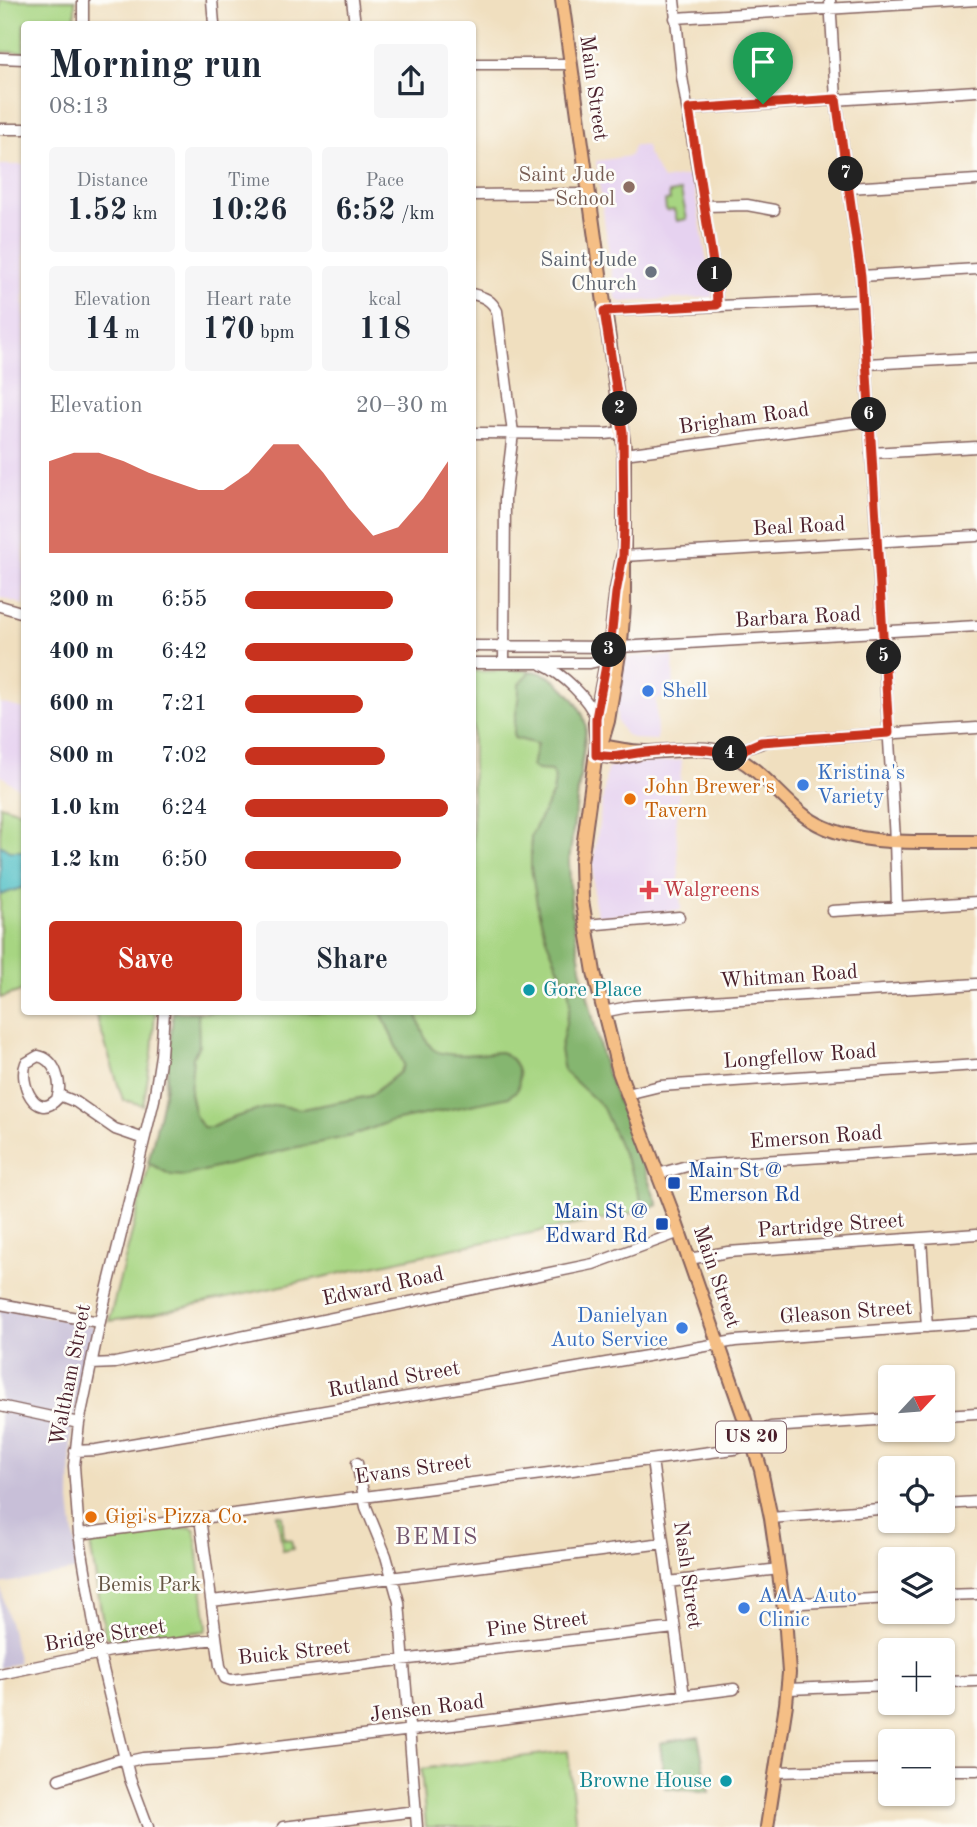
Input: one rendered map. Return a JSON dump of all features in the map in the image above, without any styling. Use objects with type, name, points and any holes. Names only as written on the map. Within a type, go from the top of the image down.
[{"type":"main road","name":"Main Street","points":[[562,0],[623,432],[623,556],[615,647],[602,720]]},
{"type":"main road","name":"Main Street","points":[[615,647],[607,660],[603,738],[597,750],[581,870],[581,892],[603,1012],[626,1094],[680,1232],[751,1438],[771,1518],[788,1644],[788,1689],[767,1827]]},
{"type":"main road","points":[[602,720],[618,738],[642,752]]},
{"type":"main road","points":[[597,750],[615,758],[642,752],[713,750],[738,758],[791,805],[821,826],[841,834],[895,840],[977,842]]},
{"type":"street","points":[[83,0],[83,21]]},
{"type":"street","points":[[212,0],[214,21]]},
{"type":"street","points":[[352,0],[355,21]]},
{"type":"street","points":[[674,0],[716,282],[717,305]]},
{"type":"street","points":[[675,18],[830,5],[977,0]]},
{"type":"street","points":[[830,5],[836,99],[861,276],[897,907]]},
{"type":"street","points":[[0,58],[21,59]]},
{"type":"street","points":[[476,64],[570,64]]},
{"type":"street","points":[[689,109],[977,91]]},
{"type":"street","points":[[0,129],[21,129]]},
{"type":"street","points":[[849,188],[977,180]]},
{"type":"street","points":[[476,195],[588,194]]},
{"type":"street","points":[[705,206],[747,205],[774,211]]},
{"type":"street","points":[[861,276],[977,269]]},
{"type":"street","points":[[476,295],[493,303],[500,321],[513,433],[505,499],[503,663]]},
{"type":"street","points":[[604,311],[862,300]]},
{"type":"street","points":[[867,364],[977,358]]},
{"type":"street","name":"Brigham Road","points":[[624,454],[869,421]]},
{"type":"street","points":[[476,433],[623,432]]},
{"type":"street","points":[[872,453],[977,447]]},
{"type":"street","name":"Beal Road","points":[[623,556],[977,536]]},
{"type":"street","points":[[0,606],[21,612]]},
{"type":"street","name":"Barbara Road","points":[[476,646],[615,647],[977,626]]},
{"type":"street","points":[[476,663],[590,663],[607,660]]},
{"type":"street","points":[[540,663],[555,671],[602,720]]},
{"type":"street","points":[[738,758],[747,748],[761,742],[977,728]]},
{"type":"street","points":[[832,911],[977,902]]},
{"type":"street","points":[[586,925],[679,918]]},
{"type":"street","name":"Whitman Road","points":[[603,1012],[633,1006],[977,984]]},
{"type":"street","name":"Waltham Street","points":[[148,1827],[125,1760],[99,1653],[79,1534],[74,1481],[79,1423],[99,1322],[159,1070],[164,1015]]},
{"type":"street","points":[[38,1056],[50,1061],[59,1086],[59,1095],[47,1106],[39,1105],[31,1099],[23,1072],[29,1060],[38,1056]]},
{"type":"street","name":"Longfellow Road","points":[[626,1094],[660,1086],[977,1066]]},
{"type":"street","points":[[59,1095],[76,1102],[115,1129],[144,1139]]},
{"type":"street","name":"Emerson Road","points":[[658,1174],[687,1166],[977,1147]]},
{"type":"street","name":"Edward Road","points":[[91,1364],[116,1363],[593,1264],[680,1232]]},
{"type":"street","name":"Partridge Street","points":[[689,1259],[728,1252],[977,1234]]},
{"type":"street","points":[[921,1239],[927,1327]]},
{"type":"street","points":[[0,1304],[99,1322]]},
{"type":"street","name":"Gleason Street","points":[[719,1345],[745,1340],[977,1323]]},
{"type":"street","name":"Rutland Street","points":[[75,1451],[96,1450],[719,1345]]},
{"type":"street","points":[[0,1406],[79,1423]]},
{"type":"street","points":[[956,1414],[977,1413]]},
{"type":"street","name":"Evans Street","points":[[79,1534],[734,1449],[771,1427],[878,1420]]},
{"type":"street","name":"Nash Street","points":[[652,1460],[684,1696]]},
{"type":"street","points":[[357,1463],[363,1497],[393,1577],[401,1615],[417,1827]]},
{"type":"street","points":[[955,1503],[977,1502]]},
{"type":"street","points":[[771,1518],[878,1509]]},
{"type":"street","name":"Buick Street","points":[[200,1518],[222,1673],[231,1680],[404,1660]]},
{"type":"street","points":[[212,1601],[663,1544]]},
{"type":"street","points":[[668,1582],[779,1569]]},
{"type":"street","points":[[955,1595],[977,1594]]},
{"type":"street","points":[[784,1604],[878,1599]]},
{"type":"street","name":"Pine Street","points":[[404,1660],[674,1628]]},
{"type":"street","name":"Bridge Street","points":[[0,1674],[99,1653],[216,1639]]},
{"type":"street","points":[[955,1682],[977,1681]]},
{"type":"street","points":[[788,1689],[878,1686]]},
{"type":"street","name":"Jensen Road","points":[[59,1779],[125,1760],[219,1753],[734,1689]]},
{"type":"street","points":[[775,1772],[878,1769]]},
{"type":"street","points":[[955,1770],[977,1770]]},
{"type":"street","points":[[283,1827],[416,1811]]},
{"type":"shaded area","points":[[634,145],[647,146],[647,153],[663,180],[692,175],[713,297],[620,302],[615,297],[596,161],[630,156]]},
{"type":"shaded area","points":[[0,165],[21,165],[21,604],[0,597]]},
{"type":"shaded area","points":[[673,656],[674,697],[656,699],[657,740],[635,739],[625,734],[617,721],[617,697],[623,664],[627,658]]},
{"type":"shaded area","points":[[0,703],[21,708],[21,790],[0,775]]},
{"type":"shaded area","points":[[682,760],[676,826],[681,910],[601,916],[597,913],[594,900],[593,864],[607,769],[617,765]]},
{"type":"shaded area","points":[[0,1307],[94,1326],[71,1434],[70,1502],[78,1570],[0,1584]]},
{"type":"shaded area","points":[[0,1584],[19,1663],[0,1668]]},
{"type":"green space","points":[[0,0],[75,0],[75,21],[21,21],[21,52],[0,52]]},
{"type":"green space","points":[[681,191],[687,219],[677,221],[674,210],[666,211],[665,201],[670,200],[669,193]]},
{"type":"green space","name":"Gore Place","points":[[476,671],[538,672],[563,688],[577,705],[586,733],[569,862],[571,909],[581,968],[605,1068],[658,1205],[625,1215],[465,1246],[144,1316],[109,1321],[157,1128],[170,1051],[173,1015],[476,1015]]},
{"type":"green space","points":[[530,671],[549,677],[566,690],[579,707],[586,725],[569,862],[571,909],[581,968],[605,1068],[658,1205],[644,1209],[633,1176],[602,1106],[564,1071],[560,1050],[570,1005],[569,993],[547,941],[538,910],[531,868],[531,836],[553,793],[555,778],[551,771],[537,770],[532,766],[537,744],[514,738],[519,684]]},
{"type":"green space","points":[[0,805],[21,811],[21,991],[0,998]]},
{"type":"green space","points":[[96,1015],[155,1015],[152,1054],[143,1105],[123,1100]]},
{"type":"green space","points":[[173,1015],[198,1015],[199,1045],[193,1057],[190,1093],[195,1115],[203,1127],[212,1127],[275,1105],[302,1109],[370,1096],[400,1072],[404,1065],[382,1015],[417,1015],[426,1039],[436,1051],[453,1055],[501,1052],[514,1062],[519,1077],[518,1089],[509,1097],[389,1122],[351,1136],[184,1176],[171,1175],[148,1163],[166,1087]]},
{"type":"green space","points":[[277,1515],[282,1515],[284,1539],[291,1540],[293,1549],[283,1551]]},
{"type":"green space","name":"Bemis Park","points":[[191,1527],[195,1530],[207,1627],[205,1631],[114,1642],[105,1635],[90,1543],[92,1540]]},
{"type":"green space","points":[[698,1736],[709,1792],[665,1788],[660,1743]]},
{"type":"green space","points":[[568,1751],[576,1827],[426,1827],[421,1769]]},
{"type":"water","points":[[0,845],[9,851],[21,851],[21,888],[0,895]]},
{"type":"place","name":"Saint Jude School","points":[[629,187]]},
{"type":"place","name":"Saint Jude Church","points":[[651,272]]},
{"type":"place","name":"Shell","points":[[648,691]]},
{"type":"place","name":"Kristina's Variety","points":[[803,785]]},
{"type":"place","name":"John Brewer's Tavern","points":[[630,799]]},
{"type":"place","name":"Walgreens","points":[[649,890]]},
{"type":"place","name":"Gore Place","points":[[529,990]]},
{"type":"place","name":"Main St @ Emerson Rd","points":[[674,1183]]},
{"type":"place","name":"Main St @ Edward Rd","points":[[662,1224]]},
{"type":"place","name":"Danielyan Auto Service","points":[[682,1328]]},
{"type":"place","name":"Gigi's Pizza Co.","points":[[91,1517]]},
{"type":"place","name":"AAA Auto Clinic","points":[[744,1608]]},
{"type":"place","name":"Browne House","points":[[726,1781]]},
{"type":"district","name":"BEMIS","points":[[437,1537]]},
{"type":"route","points":[[836,99],[861,276],[889,733],[761,742],[747,748],[738,758],[713,750],[642,752],[615,758],[596,755],[596,718],[623,556],[625,484],[620,407],[604,311],[717,305],[716,282],[689,109],[763,104],[836,99]]}]
